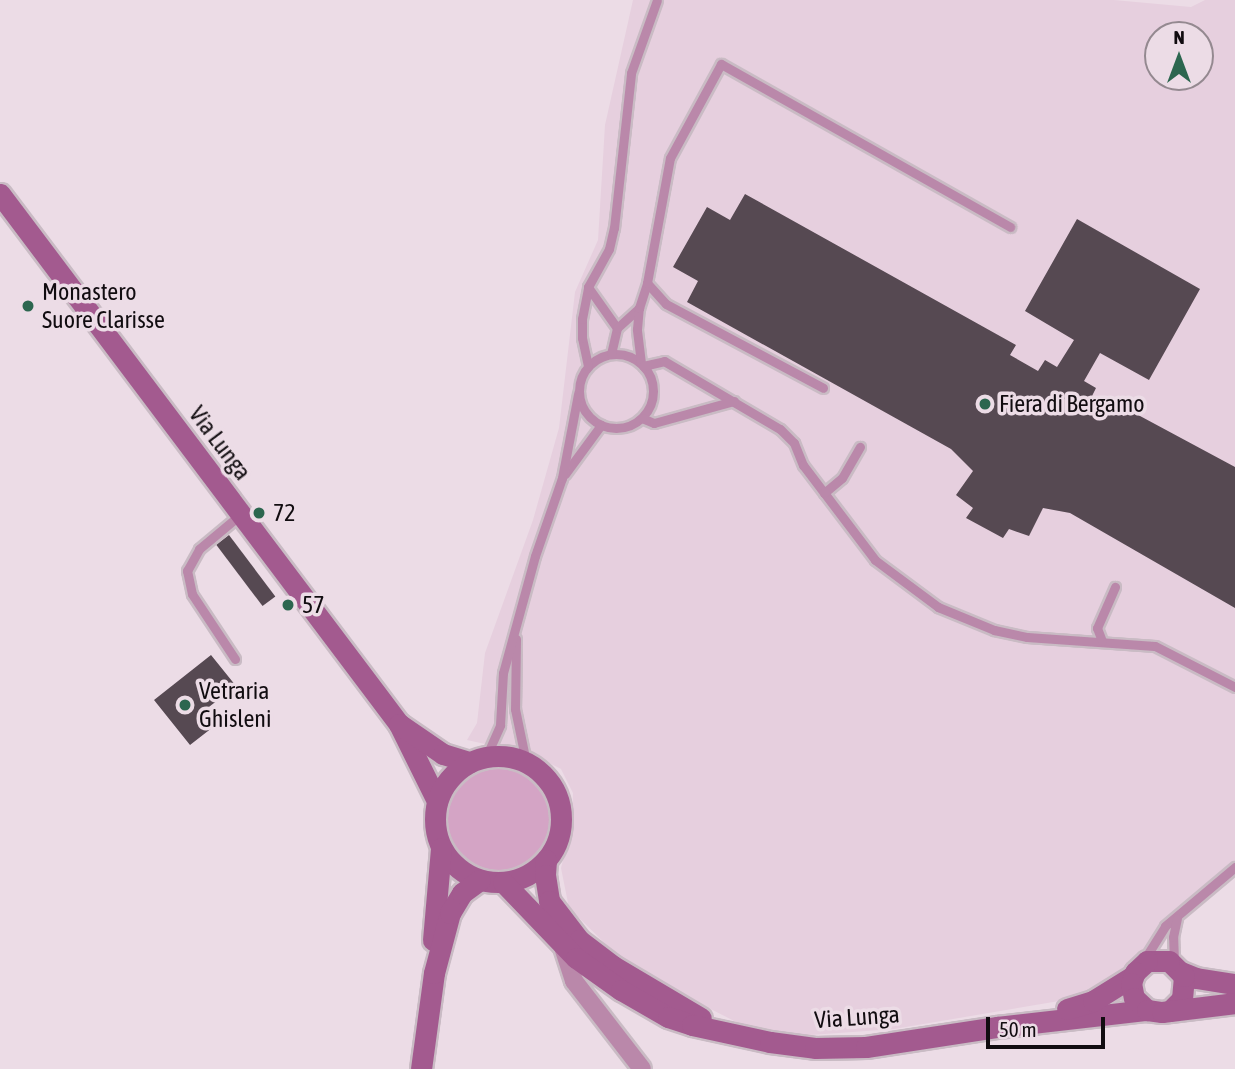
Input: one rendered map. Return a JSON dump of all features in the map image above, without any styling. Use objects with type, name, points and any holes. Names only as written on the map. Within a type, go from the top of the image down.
[{"type":"street","name":"Via Lunga","points":[[0,194],[399,724],[437,801],[435,829],[441,848],[433,928],[434,974]]},
{"type":"street","name":"Via Lunga","points":[[399,724],[443,754],[478,759],[503,756],[526,762],[545,776],[560,806],[559,837],[546,860],[544,875],[549,901],[579,940],[613,966],[721,1030]]},
{"type":"street","points":[[437,801],[449,778],[478,759]]},
{"type":"street","points":[[441,848],[454,865],[480,880],[503,882],[530,874],[546,860]]},
{"type":"street","points":[[421,1069],[434,974],[450,913],[462,893],[480,880]]},
{"type":"street","name":"Via Lunga","points":[[503,882],[562,944],[592,971],[668,1017],[692,1026],[782,1044],[866,1047],[997,1027],[1147,1010]]},
{"type":"street","name":"Via Lunga","points":[[562,944],[568,968],[585,995],[642,1069]]},
{"type":"street","points":[[1235,984],[1196,978],[1158,959],[1138,970],[1134,998],[1147,1010],[1170,1011],[1235,1003]]},
{"type":"street","points":[[1170,1011],[1182,999],[1185,990],[1178,968]]},
{"type":"street","name":"Via Lunga","points":[[997,1027],[1093,1001],[1138,970]]},
{"type":"street","points":[[585,995],[592,971]]},
{"type":"lane","points":[[588,366],[582,338],[588,287],[609,249],[614,228],[631,73],[657,0]]},
{"type":"lane","points":[[579,394],[585,413],[601,425],[626,427],[642,418],[652,398],[653,387],[642,365],[637,329],[639,308],[647,284],[670,158],[721,64],[1010,227]]},
{"type":"lane","points":[[647,284],[666,304],[823,388]]},
{"type":"lane","points":[[588,287],[617,328]]},
{"type":"lane","points":[[611,354],[617,328],[639,308]]},
{"type":"lane","points":[[478,759],[500,725],[503,673],[535,556],[562,478],[579,384],[588,366],[611,354],[632,358],[642,365],[664,360],[735,401],[787,436],[794,443],[803,465],[875,560],[938,607],[994,630],[1016,635],[1155,646],[1235,687]]},
{"type":"lane","points":[[642,418],[654,423],[712,404],[735,401]]},
{"type":"lane","points":[[562,478],[601,425]]},
{"type":"lane","points":[[824,493],[842,478],[860,447]]},
{"type":"lane","points":[[235,659],[192,594],[187,571],[199,549],[241,514]]},
{"type":"lane","points":[[1102,641],[1097,628],[1115,587]]},
{"type":"lane","points":[[517,622],[513,689],[526,762]]},
{"type":"lane","points":[[1138,970],[1165,926],[1235,867]]},
{"type":"lane","points":[[1177,918],[1173,937],[1178,968]]},
{"type":"shaded area","name":"Fiera di Bergamo","points":[[633,0],[1114,0],[1191,7],[1205,0],[1235,0],[1235,875],[1089,996],[894,1029],[797,1036],[748,1028],[630,968],[569,908],[561,868],[572,825],[573,793],[561,769],[531,754],[467,740],[477,723],[485,653],[533,520],[559,428],[575,292],[598,240],[605,125]]},
{"type":"shaded area","points":[[499,765],[519,769],[536,781],[548,798],[552,818],[548,838],[536,855],[519,867],[499,871],[479,867],[462,855],[450,838],[446,818],[450,798],[462,781],[479,769]]},
{"type":"building","name":"Fiera di Bergamo","points":[[745,194],[1016,345],[1010,355],[1038,371],[1045,360],[1057,367],[1074,340],[1025,311],[1077,219],[1200,289],[1149,380],[1100,353],[1084,381],[1096,388],[1090,400],[1124,416],[1127,409],[1235,467],[1235,608],[1070,513],[1043,508],[1029,536],[1009,529],[1003,538],[966,518],[973,508],[956,495],[973,471],[951,449],[687,302],[698,281],[673,267],[707,207],[730,220]]},
{"type":"building","points":[[229,535],[275,596],[263,606],[216,545]]},
{"type":"building","name":"Vetraria Ghisleni","points":[[211,655],[236,686],[205,710],[217,724],[190,745],[154,700]]},
{"type":"place","name":"Monastero Suore Clarisse","points":[[28,306]]},
{"type":"place","name":"Fiera di Bergamo","points":[[985,404]]},
{"type":"place","name":"72","points":[[259,513]]},
{"type":"place","name":"57","points":[[288,605]]},
{"type":"place","name":"Vetraria Ghisleni","points":[[185,705]]}]
